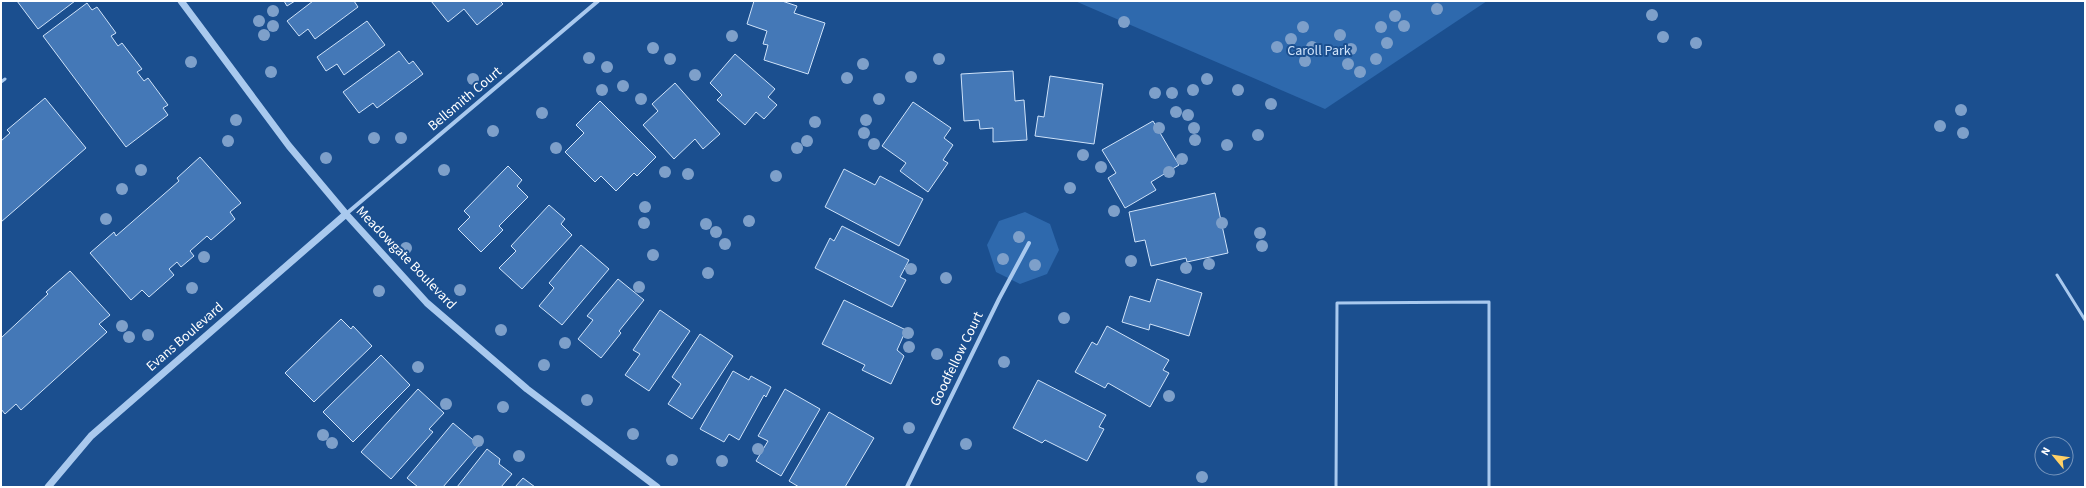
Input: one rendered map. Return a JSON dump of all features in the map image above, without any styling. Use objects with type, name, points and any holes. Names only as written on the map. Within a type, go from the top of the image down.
[{"type":"street","name":"Meadowgate Boulevard","points":[[181,1],[289,146],[346,214],[427,303],[528,389],[657,487]]},
{"type":"street","name":"Bellsmith Court","points":[[346,214],[598,1]]},
{"type":"street","name":"Evans Boulevard","points":[[48,487],[91,436],[346,214]]},
{"type":"street","name":"Goodfellow Court","points":[[907,487],[999,299],[1029,243]]},
{"type":"lane","points":[[1,82],[5,78]]},
{"type":"lane","points":[[2057,275],[2085,320]]},
{"type":"lane","points":[[1336,487],[1337,302],[1489,302],[1489,487]]},
{"type":"green space","name":"Caroll Park","points":[[1075,1],[1487,1],[1325,109]]},
{"type":"green space","points":[[1025,212],[1050,224],[1059,250],[1047,274],[1020,284],[996,272],[987,245],[999,221]]},
{"type":"building","points":[[17,1],[75,1],[38,29]]},
{"type":"building","points":[[284,1],[295,1],[287,6]]},
{"type":"building","points":[[313,1],[354,1],[358,7],[315,39],[308,29],[299,36],[287,21]]},
{"type":"building","points":[[431,1],[500,1],[503,4],[477,25],[464,9],[448,22]]},
{"type":"building","points":[[754,1],[782,1],[797,6],[794,13],[825,23],[808,74],[764,60],[768,45],[763,44],[767,31],[747,24]]},
{"type":"building","points":[[87,3],[92,10],[97,7],[116,33],[111,36],[118,46],[122,43],[142,69],[137,72],[144,81],[148,78],[168,105],[163,108],[168,115],[126,147],[43,36]]},
{"type":"building","points":[[367,21],[385,45],[344,75],[337,64],[326,71],[317,57]]},
{"type":"building","points":[[399,51],[409,64],[413,61],[423,74],[377,108],[373,103],[359,113],[343,92]]},
{"type":"building","points":[[735,54],[775,89],[768,97],[777,105],[764,119],[756,112],[745,125],[717,100],[722,95],[710,83]]},
{"type":"building","points":[[1013,71],[1015,101],[1024,100],[1027,140],[993,142],[993,128],[980,129],[979,120],[964,121],[961,74]]},
{"type":"building","points":[[1050,76],[1103,84],[1094,144],[1035,136],[1038,116],[1044,117]]},
{"type":"building","points":[[675,83],[720,134],[703,149],[695,139],[674,159],[643,125],[658,111],[652,104]]},
{"type":"building","points":[[45,98],[86,148],[1,222],[1,141],[10,133],[7,130]]},
{"type":"building","points":[[600,101],[656,157],[637,176],[634,173],[616,191],[601,176],[595,182],[565,152],[584,133],[576,125]]},
{"type":"building","points":[[913,102],[951,128],[944,138],[953,145],[943,160],[948,163],[928,192],[900,171],[906,163],[882,146]]},
{"type":"building","points":[[1153,121],[1179,165],[1151,182],[1156,190],[1125,208],[1108,178],[1116,173],[1102,150]]},
{"type":"building","points":[[200,157],[241,203],[230,212],[235,219],[211,240],[207,236],[190,251],[194,256],[181,267],[177,262],[169,269],[174,275],[149,297],[142,290],[131,300],[90,253],[114,232],[116,236],[179,181],[177,178]]},
{"type":"building","points":[[508,166],[522,180],[517,186],[528,197],[499,226],[503,230],[481,252],[458,229],[470,217],[464,211]]},
{"type":"building","points":[[844,169],[875,185],[880,176],[923,199],[899,246],[825,207]]},
{"type":"building","points":[[1215,193],[1228,253],[1187,262],[1186,258],[1151,266],[1145,240],[1135,242],[1129,212]]},
{"type":"building","points":[[549,205],[565,219],[561,224],[572,235],[522,289],[499,268],[516,251],[511,246]]},
{"type":"building","points":[[842,226],[909,260],[900,277],[906,280],[892,307],[815,268],[830,238],[834,241]]},
{"type":"building","points":[[581,245],[609,269],[562,325],[539,306],[554,288],[549,283]]},
{"type":"building","points":[[70,271],[110,315],[99,324],[107,332],[21,410],[16,404],[5,414],[1,409],[1,338],[48,294],[46,292]]},
{"type":"building","points":[[618,279],[644,300],[619,331],[621,333],[601,358],[578,339],[593,320],[587,316]]},
{"type":"building","points":[[1157,279],[1202,293],[1189,336],[1150,324],[1149,330],[1122,322],[1130,296],[1150,302]]},
{"type":"building","points":[[844,300],[906,330],[897,350],[904,356],[891,384],[862,370],[865,365],[822,344]]},
{"type":"building","points":[[660,310],[690,331],[649,391],[625,375],[640,354],[633,350]]},
{"type":"building","points":[[341,319],[351,329],[353,326],[372,346],[314,402],[285,373]]},
{"type":"building","points":[[1107,326],[1169,360],[1163,370],[1169,373],[1150,407],[1108,383],[1105,388],[1075,372],[1092,342],[1097,345]]},
{"type":"building","points":[[700,334],[733,356],[692,419],[668,404],[681,384],[672,377]]},
{"type":"building","points":[[381,355],[410,385],[353,442],[323,412]]},
{"type":"building","points":[[733,371],[749,380],[751,376],[771,387],[766,397],[764,395],[739,440],[729,434],[724,442],[700,429]]},
{"type":"building","points":[[1038,380],[1106,415],[1099,427],[1104,429],[1087,461],[1045,440],[1042,443],[1013,428]]},
{"type":"building","points":[[418,389],[444,413],[429,429],[433,432],[391,479],[361,452]]},
{"type":"building","points":[[785,389],[820,409],[781,476],[756,461],[768,441],[758,436]]},
{"type":"building","points":[[829,412],[874,438],[845,487],[799,487],[789,481]]},
{"type":"building","points":[[453,423],[479,445],[443,487],[418,487],[407,478]]},
{"type":"building","points":[[487,449],[500,459],[499,464],[512,474],[501,487],[457,487]]},
{"type":"building","points":[[523,478],[535,487],[515,487]]}]
